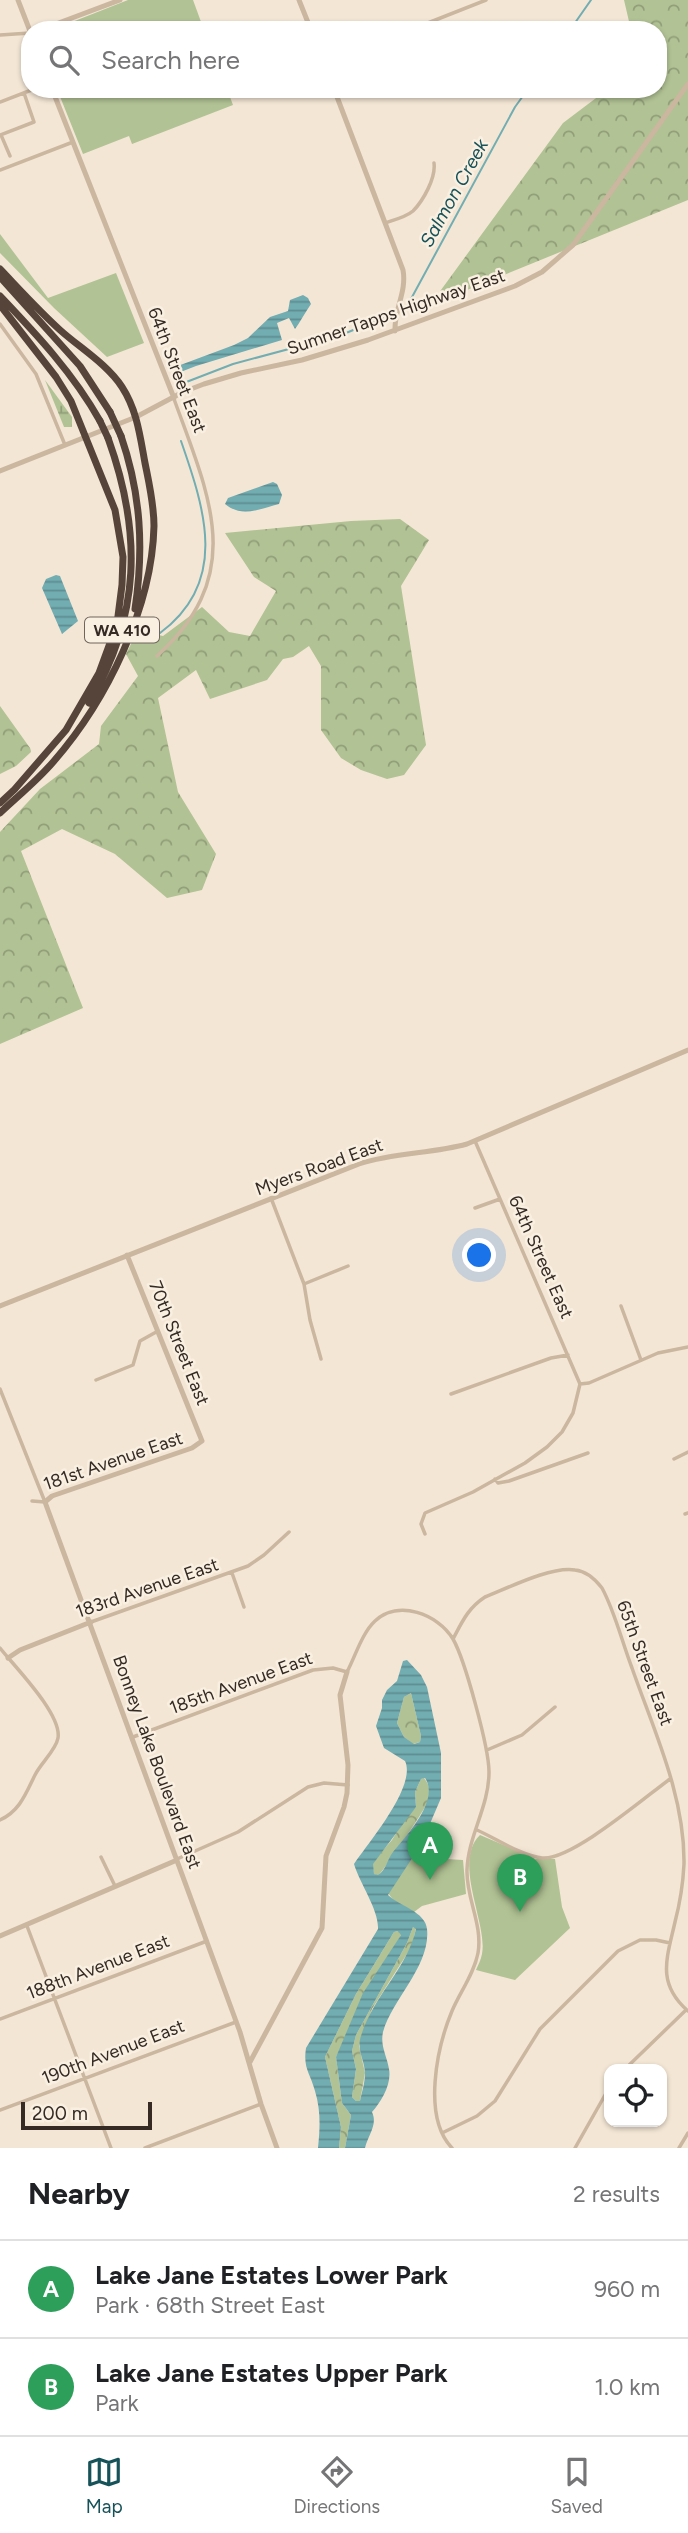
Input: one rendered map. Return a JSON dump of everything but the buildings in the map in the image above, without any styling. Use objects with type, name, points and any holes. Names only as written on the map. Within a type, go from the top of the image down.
[{"type":"highway","points":[[0,269],[60,330],[115,378],[136,417],[152,498],[154,525],[143,593],[128,636]]},
{"type":"highway","name":"WA 410","points":[[0,277],[80,366],[110,412],[121,436],[134,483],[141,531],[137,596],[128,636],[106,688],[52,764],[0,813]]},
{"type":"highway","name":"WA 410","points":[[0,296],[62,364],[100,421],[119,473],[130,531],[131,567],[126,614],[109,664],[89,703],[55,749],[0,803]]},
{"type":"highway","points":[[0,305],[64,388],[86,436],[120,527],[123,572],[117,624],[107,655],[82,706],[56,742],[14,790]]},
{"type":"street","points":[[18,0],[26,21]]},
{"type":"street","points":[[65,21],[120,0]]},
{"type":"street","points":[[299,0],[307,21]]},
{"type":"street","points":[[433,21],[486,0]]},
{"type":"street","points":[[0,35],[21,33]]},
{"type":"street","name":"Sumner Tapps Highway East","points":[[0,471],[136,417],[215,381],[302,360],[395,331],[515,286],[537,275],[578,239],[688,84]]},
{"type":"street","points":[[0,102],[21,94]]},
{"type":"street","points":[[10,156],[1,135],[34,122],[26,98]]},
{"type":"street","name":"64th Street East","points":[[56,98],[174,398],[212,514],[215,546],[207,584],[195,612],[178,636],[157,656]]},
{"type":"street","points":[[337,98],[404,275],[404,291],[394,316],[395,331]]},
{"type":"street","points":[[0,170],[73,142]]},
{"type":"street","points":[[385,223],[408,214],[415,208],[431,181],[433,163]]},
{"type":"street","points":[[0,324],[34,370],[65,445]]},
{"type":"street","name":"Myers Road East","points":[[0,1306],[271,1198],[382,1157],[446,1149],[475,1141],[688,1050]]},
{"type":"street","name":"64th Street East","points":[[475,1141],[580,1384]]},
{"type":"street","points":[[271,1198],[304,1284],[310,1320],[321,1359]]},
{"type":"street","points":[[475,1208],[500,1199]]},
{"type":"street","name":"70th Street East","points":[[127,1255],[200,1433],[201,1443]]},
{"type":"street","points":[[304,1284],[348,1266]]},
{"type":"street","points":[[621,1306],[641,1360]]},
{"type":"street","points":[[96,1380],[131,1366],[135,1362],[141,1341],[158,1331]]},
{"type":"street","points":[[425,1534],[422,1516],[525,1463],[557,1438],[573,1413],[580,1384],[589,1383],[668,1349],[688,1347]]},
{"type":"street","points":[[451,1394],[551,1358],[568,1355]]},
{"type":"street","name":"Bonney Lake Boulevard East","points":[[0,1389],[133,1737],[236,2022],[277,2148]]},
{"type":"street","name":"181st Avenue East","points":[[32,1501],[45,1502],[52,1496],[201,1443]]},
{"type":"street","points":[[674,1459],[688,1452]]},
{"type":"street","points":[[495,1479],[498,1483],[509,1481],[588,1453]]},
{"type":"street","name":"183rd Avenue East","points":[[8,1658],[20,1650],[90,1622],[232,1573],[259,1559],[289,1532]]},
{"type":"street","name":"65th Street East","points":[[453,1639],[467,1612],[485,1597],[559,1570],[585,1573],[598,1582],[605,1593],[679,1811],[684,1856],[681,1900],[670,1943],[666,1978],[687,2010]]},
{"type":"street","points":[[232,1573],[244,1607]]},
{"type":"street","points":[[250,2064],[320,1934],[324,1914],[326,1856],[344,1807],[348,1785],[340,1695],[347,1672],[373,1623],[394,1612],[408,1611],[425,1616],[439,1624],[453,1639],[487,1750],[488,1790],[468,1857],[467,1877],[479,1947],[475,1964],[449,2017],[439,2060],[435,2104],[441,2133],[452,2148]]},
{"type":"street","points":[[0,1648],[54,1719],[58,1734],[16,1810],[0,1820]]},
{"type":"street","name":"185th Avenue East","points":[[133,1737],[313,1670],[333,1668],[347,1672]]},
{"type":"street","points":[[487,1750],[522,1735],[555,1707]]},
{"type":"street","points":[[477,1830],[534,1856],[555,1857],[581,1844],[670,1779]]},
{"type":"street","points":[[0,1936],[238,1832],[308,1787],[324,1783],[348,1785]]},
{"type":"street","points":[[101,1857],[116,1887]]},
{"type":"street","points":[[27,1926],[111,2148]]},
{"type":"street","points":[[441,2133],[477,2116],[495,2101],[540,2029],[618,1951],[640,1940],[670,1943]]},
{"type":"street","name":"188th Avenue East","points":[[0,2019],[207,1941]]},
{"type":"street","points":[[630,2064],[687,2010]]},
{"type":"street","name":"190th Avenue East","points":[[0,2110],[236,2022]]},
{"type":"street","points":[[575,2148],[604,2097]]},
{"type":"street","points":[[145,2148],[261,2104]]},
{"type":"street","points":[[679,2148],[688,2133]]},
{"type":"green space","points":[[128,0],[193,0],[201,21],[75,21]]},
{"type":"green space","points":[[624,0],[688,0],[688,200],[430,305],[563,123],[596,98],[667,98],[667,21],[629,21]]},
{"type":"green space","points":[[61,98],[230,98],[233,105],[132,144],[129,136],[83,154]]},
{"type":"green space","points":[[0,234],[48,298],[116,273],[144,343],[107,357],[0,253]]},
{"type":"green space","points":[[45,380],[72,417],[72,427],[64,427]]},
{"type":"green space","points":[[400,519],[429,540],[401,586],[426,745],[404,775],[387,779],[361,770],[341,758],[321,730],[321,666],[309,646],[293,657],[283,659],[267,680],[210,699],[196,670],[158,698],[178,792],[216,854],[202,890],[167,898],[115,854],[62,829],[21,851],[83,1008],[0,1044],[0,832],[40,789],[99,744],[101,726],[138,676],[126,654],[138,630],[163,636],[202,607],[229,632],[250,636],[276,591],[254,577],[225,533]]},
{"type":"green space","points":[[0,706],[31,752],[16,766],[0,774]]},
{"type":"green space","points":[[411,1693],[421,1736],[420,1742],[413,1744],[404,1737],[397,1723],[404,1697]]},
{"type":"green space","points":[[424,1778],[429,1788],[429,1799],[378,1876],[374,1874],[372,1864],[416,1807],[415,1792]]},
{"type":"green space","points":[[480,1835],[536,1859],[555,1859],[562,1907],[570,1928],[515,1980],[476,1970],[482,1956],[482,1941],[469,1861],[472,1847]]},
{"type":"green space","points":[[412,1857],[463,1860],[466,1894],[422,1906],[414,1912],[394,1901],[388,1893]]},
{"type":"green space","points":[[413,1927],[416,1928],[412,1946],[372,2009],[359,2046],[365,2073],[360,2101],[356,2101],[352,2097],[356,2069],[352,2051],[356,2035],[407,1943]]},
{"type":"green space","points":[[398,1931],[401,1935],[336,2057],[342,2103],[351,2115],[345,2148],[339,2148],[341,2127],[325,2057],[356,1994],[394,1932]]},
{"type":"water","points":[[303,295],[311,304],[295,329],[289,318],[277,323],[282,340],[178,373],[175,367],[248,338],[270,317],[288,311],[290,300]]},
{"type":"water","points":[[273,482],[277,484],[282,495],[279,504],[258,510],[238,511],[225,504],[228,498]]},
{"type":"water","points":[[60,576],[78,621],[62,634],[42,588],[46,579]]},
{"type":"water","points":[[407,1660],[421,1675],[427,1687],[441,1753],[441,1798],[428,1834],[388,1895],[422,1918],[427,1929],[427,1942],[417,1968],[383,2032],[382,2042],[390,2075],[382,2098],[372,2112],[373,2126],[365,2148],[345,2148],[351,2115],[342,2103],[336,2057],[363,1993],[401,1935],[398,1931],[394,1932],[356,1994],[325,2057],[341,2127],[339,2148],[318,2148],[318,2106],[306,2066],[306,2048],[378,1929],[376,1914],[354,1864],[389,1814],[404,1785],[407,1772],[405,1761],[384,1748],[376,1726],[382,1700],[387,1690],[397,1681],[403,1661]],"holes":[[[411,1693],[421,1736],[420,1742],[414,1744],[404,1737],[397,1723],[404,1697]],[[425,1778],[429,1787],[425,1807],[383,1870],[378,1875],[374,1874],[373,1864],[416,1807],[415,1792],[421,1779]],[[413,1927],[416,1929],[412,1943],[373,2008],[361,2036],[365,2077],[360,2101],[356,2101],[352,2097],[356,2069],[352,2051],[356,2035],[407,1943]]]},
{"type":"waterway","name":"Salmon Creek","points":[[576,21],[591,0]]},
{"type":"waterway","name":"Salmon Creek","points":[[405,310],[522,98]]},
{"type":"waterway","name":"Salmon Creek","points":[[176,386],[233,364],[341,335],[383,318]]},
{"type":"waterway","name":"Salmon Creek","points":[[143,627],[160,633],[182,613],[196,591],[203,568],[203,519],[198,493],[181,441]]},
{"type":"place","name":"Lake Jane Estates Lower Park","points":[[430,1880]]},
{"type":"place","name":"Lake Jane Estates Upper Park","points":[[520,1912]]}]
